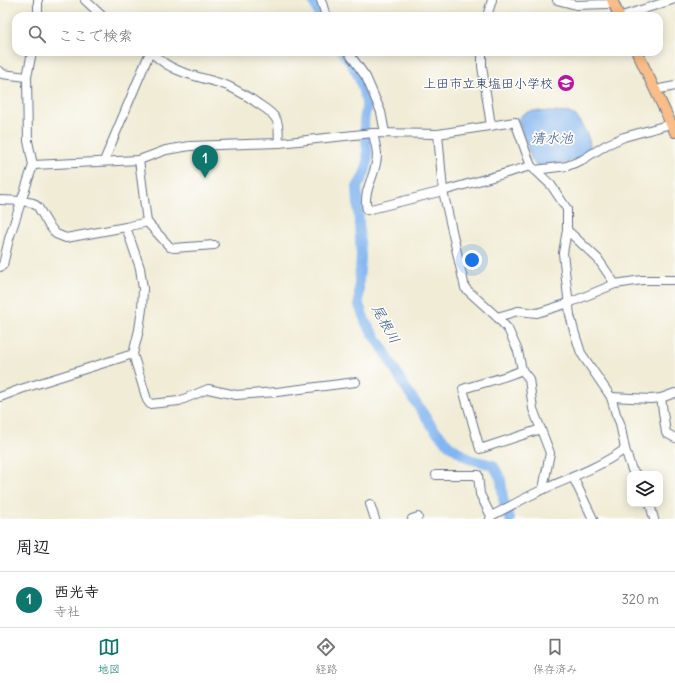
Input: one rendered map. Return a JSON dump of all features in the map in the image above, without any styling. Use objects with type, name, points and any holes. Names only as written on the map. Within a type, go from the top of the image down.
[{"type":"main road","points":[[612,1],[619,12]]},
{"type":"main road","points":[[639,56],[673,128]]},
{"type":"street","points":[[38,0],[38,12]]},
{"type":"street","points":[[85,0],[98,12]]},
{"type":"street","points":[[321,0],[325,12]]},
{"type":"street","points":[[488,12],[492,0]]},
{"type":"street","points":[[557,0],[576,5],[607,4],[612,1]]},
{"type":"street","points":[[634,12],[672,0]]},
{"type":"street","points":[[1,266],[33,165],[28,141],[27,77],[31,56]]},
{"type":"street","points":[[104,162],[148,56]]},
{"type":"street","points":[[155,56],[173,69],[184,74],[227,86],[245,94],[263,106],[276,118],[279,143]]},
{"type":"street","points":[[351,56],[366,77],[381,112],[385,133]]},
{"type":"street","points":[[482,56],[482,66],[491,126]]},
{"type":"street","points":[[0,71],[2,74],[27,77]]},
{"type":"street","points":[[655,90],[675,86]]},
{"type":"street","points":[[33,165],[139,160],[166,150],[190,146],[279,143],[385,133],[438,134],[515,122],[533,168],[551,185],[567,209],[567,230],[563,253],[572,320],[581,353],[611,397],[620,423],[625,449],[633,471]]},
{"type":"street","points":[[368,134],[377,155],[371,180],[367,189],[365,201],[367,210],[533,168],[567,166],[582,160],[606,145],[624,137],[673,128]]},
{"type":"street","points":[[438,134],[443,190],[465,288],[508,329],[518,351],[522,370],[529,379],[533,409],[550,453],[543,490]]},
{"type":"street","points":[[139,160],[147,222],[170,247],[214,245]]},
{"type":"street","points":[[0,200],[33,203],[38,207],[56,234],[66,238],[126,228],[147,222]]},
{"type":"street","points":[[126,228],[140,268],[143,289],[141,316],[133,354],[147,400],[150,404],[179,401],[208,389],[236,395],[276,392],[356,382]]},
{"type":"street","points":[[567,230],[598,260],[615,284]]},
{"type":"street","points":[[497,317],[518,311],[537,313],[569,303],[615,284],[642,280],[675,280]]},
{"type":"street","points":[[0,397],[133,354]]},
{"type":"street","points":[[522,370],[509,376],[463,389],[480,449],[541,429]]},
{"type":"street","points":[[611,397],[661,398],[675,393]]},
{"type":"street","points":[[661,398],[666,433],[675,438]]},
{"type":"street","points":[[436,475],[478,475],[480,494],[491,517],[543,490],[606,462],[625,449]]},
{"type":"street","points":[[573,477],[593,519]]},
{"type":"street","points":[[370,504],[375,519]]},
{"type":"street","points":[[651,507],[654,519]]},
{"type":"water","name":"清水池","points":[[534,111],[569,113],[576,116],[587,134],[590,144],[589,149],[581,157],[566,163],[541,166],[536,165],[532,160],[518,120],[525,113]]},
{"type":"waterway","name":"尾根川","points":[[313,0],[318,12]]},
{"type":"waterway","name":"尾根川","points":[[345,56],[358,77],[366,106],[364,122],[368,155],[366,170],[357,187],[361,257],[359,305],[366,323],[382,347],[403,384],[434,429],[449,445],[469,459],[493,465],[501,479],[503,499],[510,519]]},
{"type":"place","name":"上田市立東塩田小学校","points":[[566,83]]},
{"type":"place","name":"西光寺","points":[[205,178]]}]
